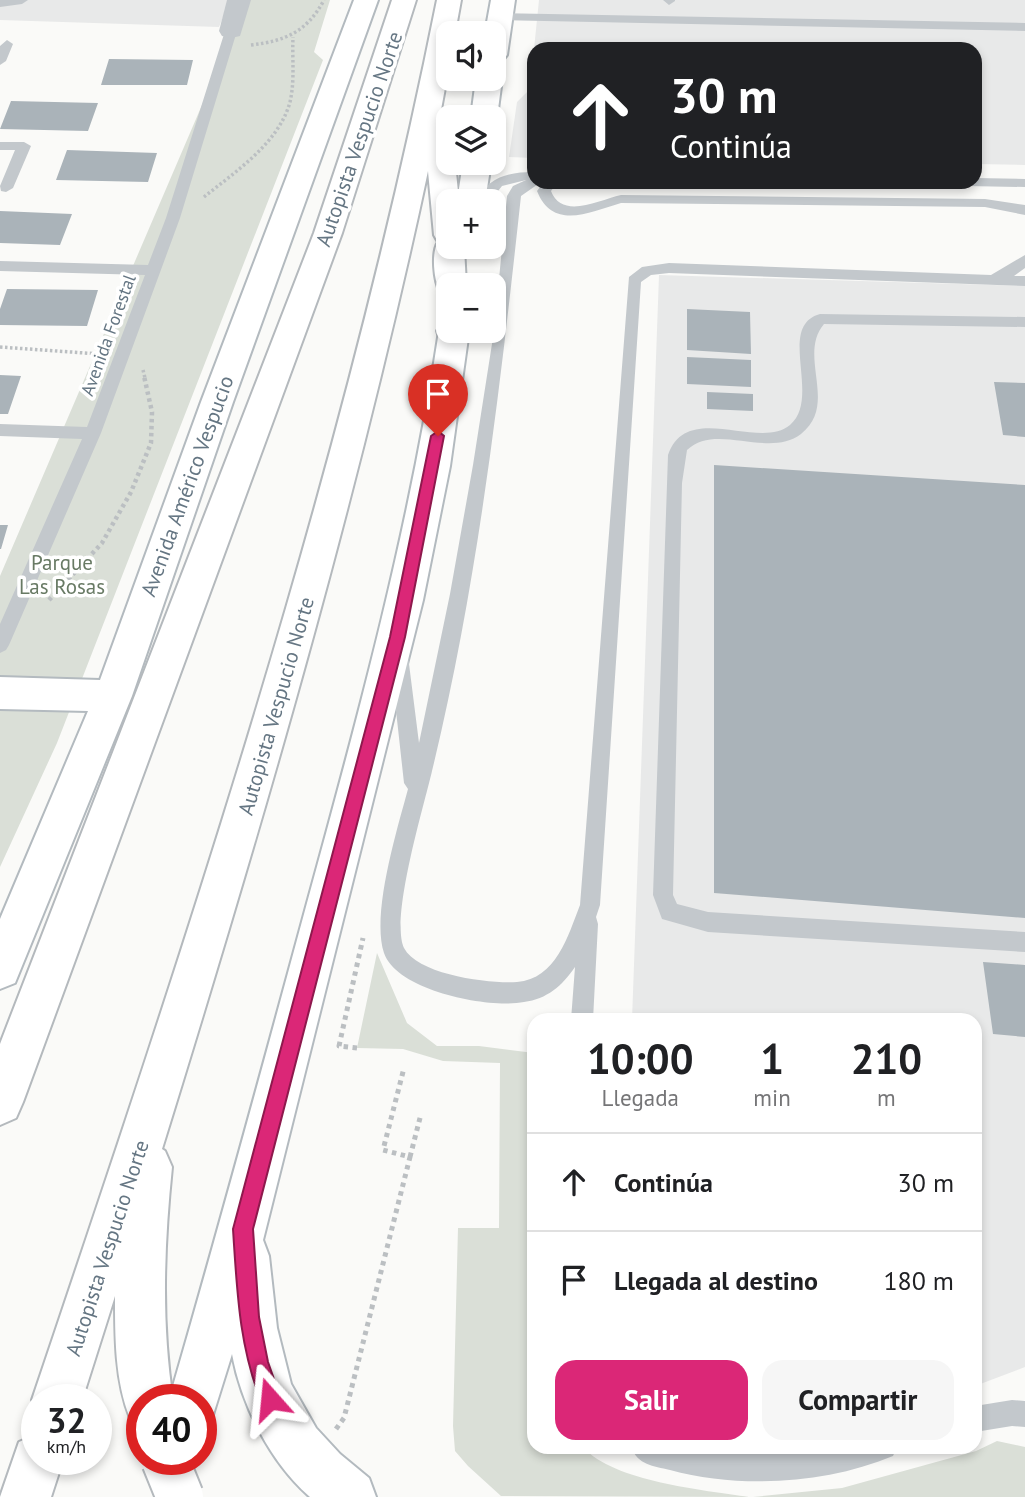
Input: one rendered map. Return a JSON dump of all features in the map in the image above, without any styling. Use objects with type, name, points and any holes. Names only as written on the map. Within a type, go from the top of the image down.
[{"type":"main road","name":"Avenida Américo Vespucio","points":[[0,969],[113,695],[217,402],[366,0]]},
{"type":"main road","name":"Autopista Vespucio Norte","points":[[0,1102],[328,233],[404,0]]},
{"type":"main road","name":"Autopista Vespucio Norte","points":[[62,1384],[162,1082],[243,825],[293,652],[371,357],[434,83],[449,0]]},
{"type":"main road","points":[[434,83],[444,189]]},
{"type":"main road","points":[[199,1384],[243,1229],[397,637],[430,479],[452,343]]},
{"type":"main road","points":[[0,693],[113,695]]},
{"type":"main road","points":[[145,1384],[140,1355],[141,1261],[151,1155],[162,1082]]},
{"type":"main road","points":[[243,1229],[248,1317],[270,1399],[287,1433],[311,1463],[350,1497]]},
{"type":"main road","points":[[25,1497],[32,1475]]},
{"type":"main road","points":[[171,1475],[180,1497]]},
{"type":"main road","points":[[166,1497],[173,1475]]},
{"type":"street","points":[[228,39],[239,0]]},
{"type":"lane","points":[[0,3],[22,0]]},
{"type":"lane","points":[[502,9],[1025,27]]},
{"type":"lane","name":"Avenida Forestal","points":[[0,645],[93,433],[173,218],[228,39]]},
{"type":"lane","points":[[0,61],[8,44]]},
{"type":"lane","points":[[0,146],[24,146],[6,188]]},
{"type":"lane","points":[[490,189],[506,179],[527,177]]},
{"type":"lane","points":[[982,182],[1025,183]]},
{"type":"lane","points":[[527,185],[518,189],[514,196],[488,421],[472,525],[443,679],[391,922],[393,949],[404,966],[430,979],[507,995],[532,991],[554,979],[567,963],[590,905]]},
{"type":"lane","points":[[546,189],[545,200],[554,208],[569,212],[586,210],[621,199],[985,203],[1025,210],[982,187]]},
{"type":"lane","points":[[992,280],[1012,271],[1025,260]]},
{"type":"lane","points":[[0,266],[153,270]]},
{"type":"lane","points":[[582,1013],[634,280],[648,270],[669,268],[1025,281]]},
{"type":"lane","points":[[1025,322],[820,319],[811,325],[806,337],[811,407],[805,420],[792,432],[774,437],[709,435],[681,443],[676,456],[674,483],[663,895],[669,912],[709,922],[1025,942]]},
{"type":"lane","points":[[0,430],[93,433]]},
{"type":"lane","points":[[397,637],[416,798]]},
{"type":"lane","points":[[982,1418],[1012,1413],[1025,1415]]},
{"type":"lane","points":[[661,1454],[701,1464],[776,1468],[860,1454]]},
{"type":"path","points":[[228,39],[293,37],[314,20],[324,0]]},
{"type":"path","points":[[173,218],[185,213],[248,160],[280,126],[289,103],[293,37]]},
{"type":"path","points":[[404,1068],[383,1150],[410,1157]]},
{"type":"path","points":[[311,1463],[344,1418],[421,1114]]},
{"type":"shaded area","points":[[0,0],[230,0],[219,27],[0,20]]},
{"type":"shaded area","points":[[539,0],[1025,0],[1025,165],[982,164],[982,42],[535,42]]},
{"type":"shaded area","points":[[527,92],[527,158],[509,157],[517,102]]},
{"type":"shaded area","points":[[659,275],[1025,286],[1025,1367],[982,1383],[982,1013],[632,1013]]},
{"type":"green space","name":"Parque Las Rosas","points":[[247,0],[330,0],[314,52],[323,60],[57,743],[0,867],[0,576]]},
{"type":"green space","points":[[377,953],[407,1023],[437,1046],[479,1046],[527,1052],[527,1454],[591,1454],[616,1469],[661,1483],[749,1497],[501,1496],[468,1466],[455,1451],[453,1426],[458,1228],[499,1228],[500,1063],[443,1061],[403,1049],[357,1048]]},
{"type":"green space","points":[[997,1441],[1025,1447],[1025,1497],[753,1497],[842,1488],[965,1454],[982,1454],[982,1448]]},
{"type":"building","points":[[109,59],[193,60],[187,85],[101,85]]},
{"type":"building","points":[[11,101],[98,103],[88,131],[0,129]]},
{"type":"building","points":[[67,150],[157,153],[148,182],[56,180]]},
{"type":"building","points":[[0,211],[72,214],[60,245],[0,243]]},
{"type":"building","points":[[7,289],[98,290],[87,326],[0,325],[0,309]]},
{"type":"building","points":[[687,309],[750,312],[751,354],[687,350]]},
{"type":"building","points":[[687,357],[751,360],[751,387],[687,384]]},
{"type":"building","points":[[0,375],[21,376],[8,414],[0,414]]},
{"type":"building","points":[[994,382],[1025,383],[1025,437],[1003,435]]},
{"type":"building","points":[[707,392],[753,394],[753,411],[707,409]]},
{"type":"building","points":[[714,465],[1025,485],[1025,918],[714,893]]},
{"type":"building","points":[[0,525],[8,525],[1,549],[0,549]]},
{"type":"building","points":[[983,962],[1025,965],[1025,1037],[993,1034]]},
{"type":"route","points":[[270,1399],[248,1317],[243,1229],[397,637],[438,436]]}]
